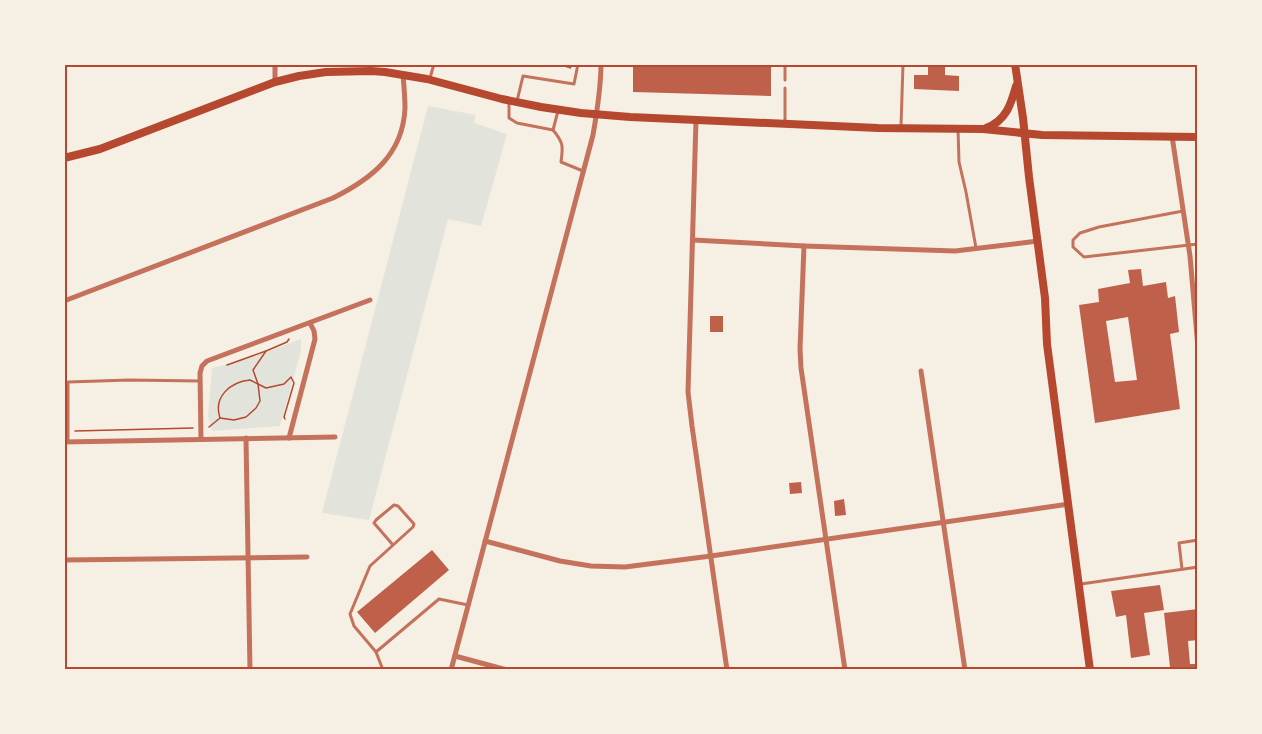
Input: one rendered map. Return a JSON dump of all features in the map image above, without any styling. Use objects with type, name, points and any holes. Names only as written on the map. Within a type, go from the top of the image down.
[{"type":"main road","points":[[1015,64],[1045,298],[1047,344],[1090,669]]},
{"type":"main road","points":[[64,158],[100,149],[275,82],[299,76],[349,71],[386,72],[430,80],[513,101],[597,114],[785,124],[983,129],[1024,134],[1197,136]]},
{"type":"main road","points":[[983,129],[992,126],[1007,112],[1017,85]]},
{"type":"street","points":[[274,64],[275,82]]},
{"type":"street","points":[[452,669],[583,171],[597,114],[601,64]]},
{"type":"street","points":[[64,301],[333,198],[360,183],[387,159],[401,132],[405,107],[403,75]]},
{"type":"street","points":[[696,120],[688,392],[727,669]]},
{"type":"street","points":[[1172,136],[1189,246],[1197,348]]},
{"type":"street","points":[[693,240],[955,251],[1038,241]]},
{"type":"street","points":[[804,246],[801,368],[845,669]]},
{"type":"street","points":[[201,439],[200,373],[202,366],[207,362],[370,300]]},
{"type":"street","points":[[289,438],[315,339],[310,323]]},
{"type":"street","points":[[921,371],[965,669]]},
{"type":"street","points":[[66,442],[335,437]]},
{"type":"street","points":[[246,438],[250,669]]},
{"type":"street","points":[[485,541],[560,561],[591,566],[625,567],[1069,504]]},
{"type":"street","points":[[64,560],[307,557]]},
{"type":"street","points":[[455,656],[507,669]]},
{"type":"lane","points":[[430,80],[434,64]]},
{"type":"lane","points":[[578,64],[574,84],[523,76],[509,118],[517,123],[553,130],[563,145],[561,162],[583,171]]},
{"type":"lane","points":[[785,64],[785,80]]},
{"type":"lane","points":[[900,128],[903,64]]},
{"type":"lane","points":[[784,88],[785,124]]},
{"type":"lane","points":[[553,130],[559,109]]},
{"type":"lane","points":[[958,128],[959,162],[976,248]]},
{"type":"lane","points":[[1184,211],[1089,230],[1080,233],[1072,240],[1074,247],[1084,257],[1197,244]]},
{"type":"lane","points":[[66,442],[68,382],[200,381]]},
{"type":"lane","points":[[383,669],[376,652],[354,626],[350,614],[370,566],[413,527],[414,524],[398,506],[394,505],[374,523],[393,545]]},
{"type":"lane","points":[[1182,569],[1179,543],[1197,540]]},
{"type":"lane","points":[[1079,584],[1197,567]]},
{"type":"lane","points":[[376,652],[438,599],[468,605]]},
{"type":"path","points":[[227,365],[287,342],[291,336]]},
{"type":"path","points":[[220,418],[234,420],[246,417],[256,408],[260,401],[253,370],[266,351]]},
{"type":"path","points":[[220,418],[217,410],[219,400],[229,388],[242,381],[250,380],[266,388],[284,384],[291,377],[294,383],[284,417],[288,422]]},
{"type":"path","points":[[68,431],[201,427],[208,429],[220,418]]},
{"type":"shaded area","points":[[428,106],[476,115],[474,123],[507,134],[481,226],[448,219],[369,520],[322,513]]},
{"type":"shaded area","points":[[301,339],[301,351],[280,426],[212,431],[208,416],[212,368],[250,358]]},
{"type":"building","points":[[556,64],[572,64],[571,69]]},
{"type":"building","points":[[633,64],[771,66],[771,96],[633,92]]},
{"type":"building","points":[[928,64],[945,64],[945,75],[959,76],[959,91],[914,89],[914,75],[928,75]]},
{"type":"building","points":[[1141,269],[1143,286],[1166,282],[1168,298],[1175,296],[1179,332],[1170,334],[1180,409],[1095,423],[1079,305],[1099,302],[1098,289],[1130,283],[1128,270]],"holes":[[[1128,317],[1137,380],[1115,382],[1106,321]]]},
{"type":"building","points":[[710,316],[723,316],[723,332],[710,332]]},
{"type":"building","points":[[801,482],[802,493],[790,494],[789,483]]},
{"type":"building","points":[[844,499],[846,515],[835,516],[834,501]]},
{"type":"building","points":[[432,550],[449,570],[375,633],[357,612]]},
{"type":"building","points":[[1160,585],[1164,610],[1144,613],[1150,655],[1131,658],[1126,615],[1116,617],[1111,591]]},
{"type":"building","points":[[1198,609],[1198,640],[1188,641],[1190,664],[1198,664],[1198,670],[1161,670],[1161,668],[1170,667],[1164,613]]}]
